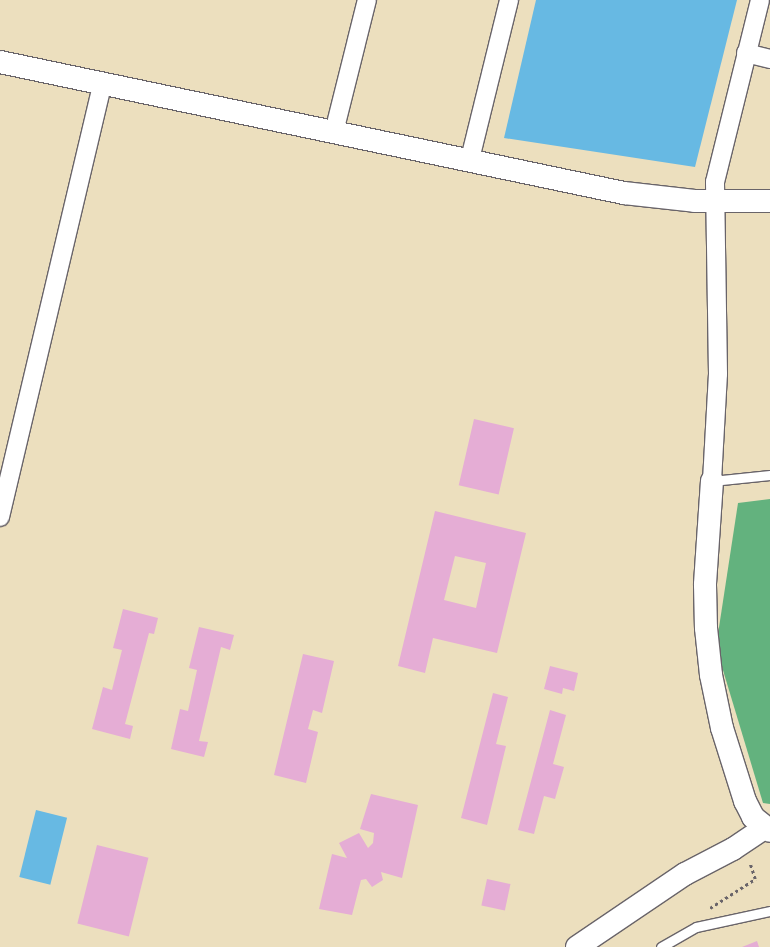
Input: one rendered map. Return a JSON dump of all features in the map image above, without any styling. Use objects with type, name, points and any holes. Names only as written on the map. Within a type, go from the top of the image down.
[{"type":"street","points":[[334,132],[367,0]]},
{"type":"street","points":[[470,159],[509,0]]},
{"type":"street","points":[[577,947],[685,874],[767,829],[753,817],[745,801],[722,728],[711,675],[706,628],[705,585],[718,374],[715,182],[760,0]]},
{"type":"street","points":[[746,53],[770,59]]},
{"type":"street","points":[[0,62],[470,159],[624,193],[715,202],[770,201]]},
{"type":"street","points":[[0,517],[102,84]]},
{"type":"lane","points":[[712,481],[770,476]]},
{"type":"lane","points":[[661,947],[696,927],[770,911]]},
{"type":"path","points":[[696,927],[709,909],[755,879],[750,864]]},
{"type":"green space","points":[[770,499],[770,804],[763,803],[716,647],[738,503]]},
{"type":"water","points":[[536,0],[737,0],[695,167],[504,138]]},
{"type":"water","points":[[36,810],[67,818],[50,885],[19,877]]},
{"type":"building","points":[[474,419],[514,428],[499,494],[459,485]]},
{"type":"building","points":[[435,511],[526,533],[497,653],[433,638],[425,673],[398,666]],"holes":[[[455,556],[486,563],[476,608],[444,600]]]},
{"type":"building","points":[[123,609],[158,618],[154,634],[149,633],[125,724],[133,726],[130,739],[92,729],[103,687],[112,690],[122,650],[113,648]]},
{"type":"building","points":[[199,627],[234,635],[230,650],[221,647],[199,741],[208,742],[204,757],[171,749],[180,709],[188,711],[197,670],[189,668]]},
{"type":"building","points":[[303,654],[334,661],[322,713],[313,710],[308,729],[318,732],[306,783],[274,775]]},
{"type":"building","points":[[550,666],[578,673],[574,691],[563,688],[562,694],[544,689]]},
{"type":"building","points":[[493,693],[508,697],[496,744],[506,746],[487,825],[461,818]]},
{"type":"building","points":[[550,710],[566,715],[553,764],[564,767],[555,799],[544,796],[534,834],[518,830]]},
{"type":"building","points":[[371,794],[418,805],[402,878],[381,872],[383,880],[372,887],[366,879],[361,880],[352,915],[319,909],[332,854],[347,858],[339,843],[359,833],[368,848],[373,843],[374,833],[360,829]]},
{"type":"building","points":[[97,845],[148,858],[129,936],[77,924]]},
{"type":"building","points":[[487,879],[510,884],[505,910],[481,905]]},
{"type":"building","points":[[757,941],[759,947],[742,947]]}]
